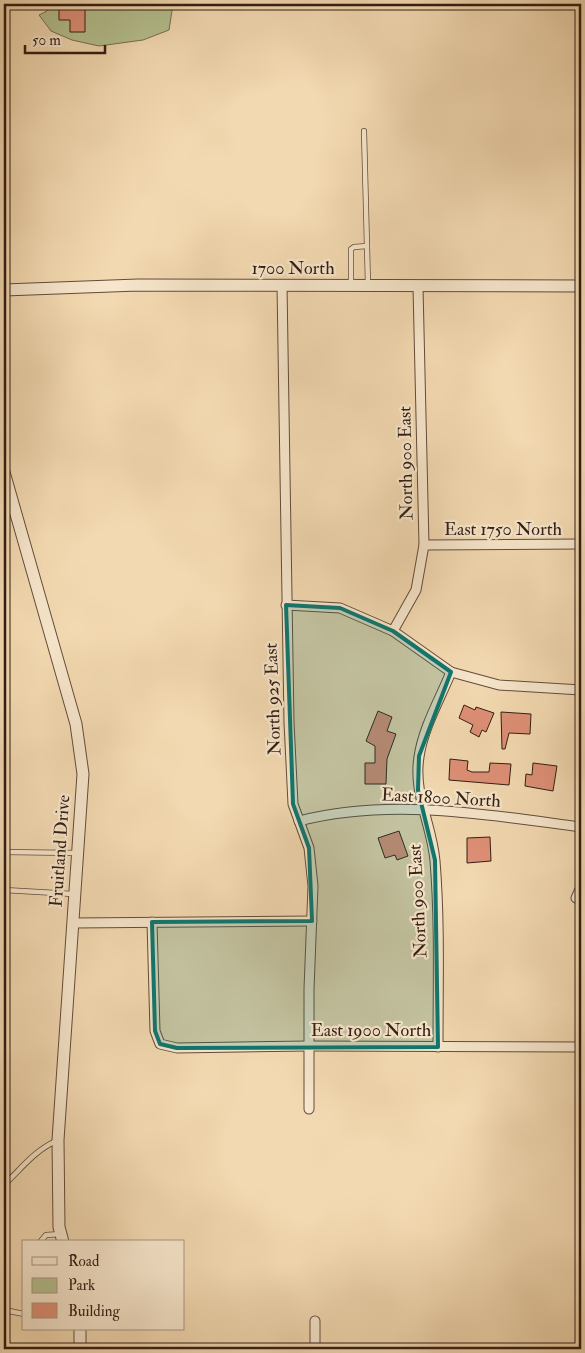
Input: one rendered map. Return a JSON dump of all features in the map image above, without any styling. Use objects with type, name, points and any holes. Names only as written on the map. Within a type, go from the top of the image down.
[{"type":"street","name":"1700 North","points":[[4,290],[138,285],[581,286]]},
{"type":"street","name":"North 925 East","points":[[282,285],[286,605],[293,795],[309,848],[313,886],[308,1046],[309,1109]]},
{"type":"street","name":"North 900 East","points":[[393,631],[416,590],[424,545],[418,287]]},
{"type":"street","name":"Fruitland Drive","points":[[4,472],[76,724],[82,774],[58,1140],[62,1238]]},
{"type":"street","name":"East 1750 North","points":[[424,545],[581,544]]},
{"type":"street","points":[[286,605],[340,608],[393,631],[451,672],[499,684],[581,690]]},
{"type":"street","name":"North 900 East","points":[[438,1046],[438,919],[435,860],[431,833],[418,790],[419,756],[427,728],[451,672]]},
{"type":"street","name":"East 1800 North","points":[[299,820],[344,812],[423,810],[508,817],[581,827]]},
{"type":"street","points":[[576,898],[581,887]]},
{"type":"street","points":[[73,923],[312,921]]},
{"type":"street","name":"East 1900 North","points":[[152,922],[155,1032],[160,1044],[176,1048],[308,1046],[581,1047]]},
{"type":"street","points":[[315,1321],[315,1349]]},
{"type":"street","points":[[80,1330],[80,1349]]},
{"type":"lane","points":[[364,132],[368,286]]},
{"type":"lane","points":[[351,286],[351,249],[367,246]]},
{"type":"lane","points":[[4,852],[78,853]]},
{"type":"lane","points":[[4,890],[74,894]]},
{"type":"lane","points":[[4,1185],[24,1163],[46,1146],[58,1140]]},
{"type":"lane","points":[[42,1240],[46,1235],[62,1238]]},
{"type":"lane","points":[[4,1310],[22,1314]]},
{"type":"highlighted area","points":[[286,605],[340,608],[393,631],[451,672],[419,756],[418,790],[435,860],[438,1047],[177,1048],[160,1044],[155,1031],[152,922],[312,921],[309,848],[293,804]]},
{"type":"green space","points":[[44,4],[173,4],[169,30],[143,40],[99,46],[72,40],[51,31],[39,15],[47,11]]},
{"type":"building","points":[[59,5],[85,5],[85,32],[70,32],[70,20],[59,20]]},
{"type":"building","points":[[464,705],[475,710],[476,707],[494,713],[486,732],[482,730],[479,737],[470,732],[473,725],[459,718]]},
{"type":"building","points":[[378,711],[392,717],[387,731],[396,734],[387,759],[386,784],[365,784],[365,763],[375,763],[375,746],[366,741]]},
{"type":"building","points":[[501,712],[531,714],[530,734],[509,733],[505,749],[502,749]]},
{"type":"building","points":[[450,759],[468,761],[467,770],[472,772],[489,772],[490,763],[511,764],[509,785],[449,780]]},
{"type":"building","points":[[533,763],[557,766],[553,791],[525,786],[526,774],[532,775]]},
{"type":"building","points":[[399,831],[408,856],[397,860],[395,855],[385,858],[378,838]]},
{"type":"building","points":[[490,837],[491,861],[467,863],[467,838]]}]
